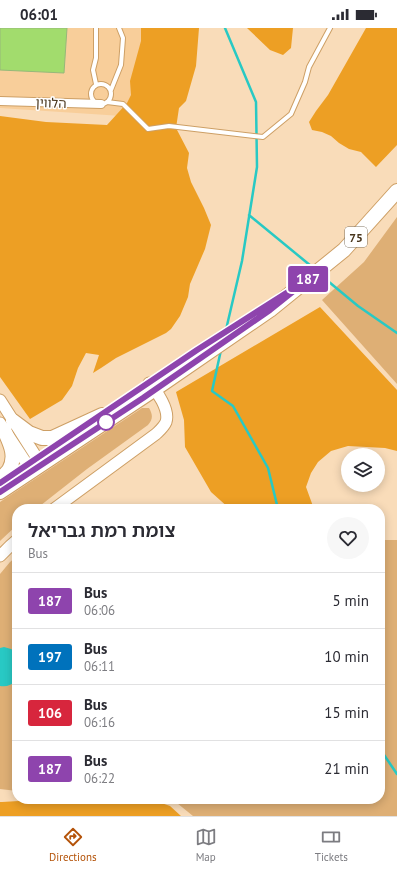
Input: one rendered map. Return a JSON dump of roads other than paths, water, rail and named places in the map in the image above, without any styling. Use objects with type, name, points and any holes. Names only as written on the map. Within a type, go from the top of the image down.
[{"type":"highway","name":"75","points":[[0,483],[34,463],[270,310],[344,250],[397,191]]},
{"type":"highway","name":"75","points":[[0,492],[34,463],[102,415],[152,386]]},
{"type":"highway","points":[[6,425],[42,438],[52,438],[102,415]]},
{"type":"highway","points":[[0,479],[9,471],[13,457],[6,425]]},
{"type":"main road","points":[[61,504],[162,428],[166,422],[166,414],[164,406],[152,386]]},
{"type":"main road","points":[[0,400],[6,425],[34,463]]},
{"type":"main road","points":[[0,556],[12,544]]},
{"type":"street","name":"הלווין","points":[[0,102],[104,103]]},
{"type":"lane","points":[[96,28],[96,58],[93,70],[96,84]]},
{"type":"lane","points":[[104,103],[111,97],[111,90],[121,65],[123,38],[119,28]]},
{"type":"lane","points":[[96,84],[91,90],[91,96],[94,102],[123,104],[148,129],[169,126],[263,137],[291,114],[305,82],[309,66],[330,28]]},
{"type":"lane","points":[[96,84],[107,85],[111,90]]},
{"type":"water","points":[[4,647],[12,650],[12,684],[0,686],[0,648]]},
{"type":"waterway","points":[[225,28],[256,102],[257,167],[242,261],[225,334]]},
{"type":"waterway","points":[[249,215],[311,266]]},
{"type":"waterway","points":[[323,277],[358,306],[397,333]]},
{"type":"waterway","points":[[221,350],[212,391],[233,406],[268,468],[277,504]]},
{"type":"waterway","points":[[385,756],[397,774]]}]
